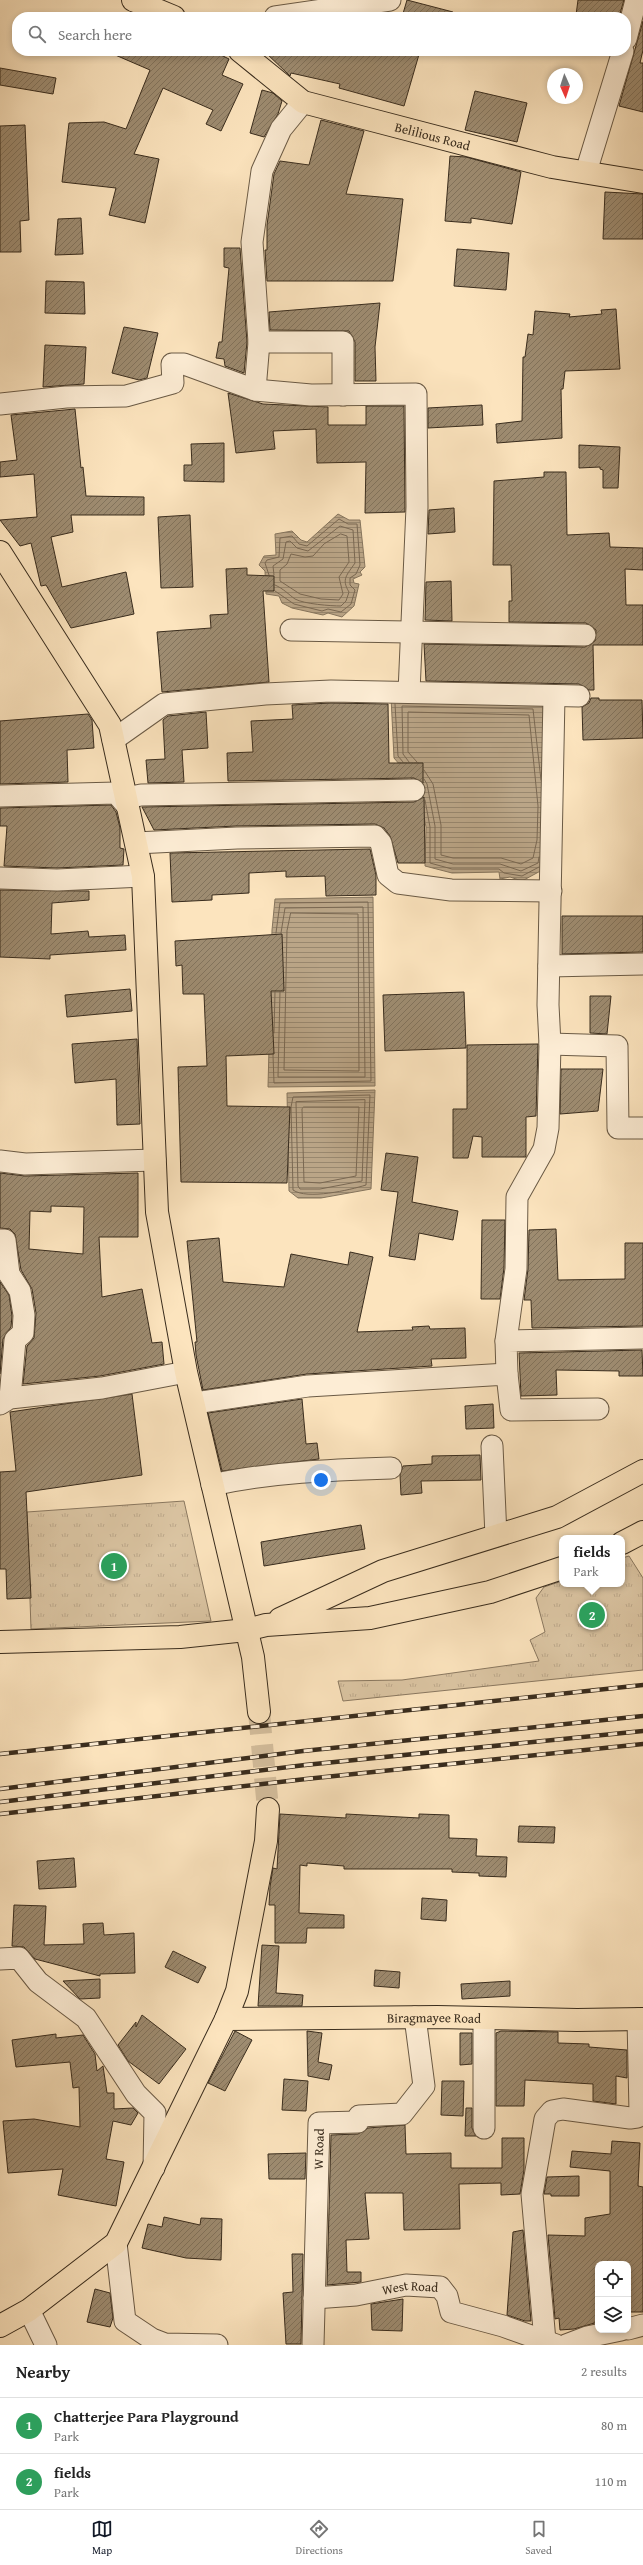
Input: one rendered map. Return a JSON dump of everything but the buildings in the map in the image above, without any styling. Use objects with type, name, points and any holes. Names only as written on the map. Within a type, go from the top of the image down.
[{"type":"main road","points":[[133,0],[162,12]]},
{"type":"main road","name":"Belilious Road","points":[[246,56],[303,102],[552,167],[643,182]]},
{"type":"main road","points":[[0,552],[110,725],[142,876],[157,1212],[186,1372],[195,1404],[212,1485],[256,1627],[252,1657],[259,1712]]},
{"type":"main road","points":[[256,1627],[383,1571],[557,1517],[643,1471]]},
{"type":"main road","points":[[625,1541],[643,1532]]},
{"type":"main road","points":[[0,1642],[180,1637],[256,1627],[370,1618],[409,1611],[490,1592],[559,1569]]},
{"type":"main road","points":[[0,2326],[29,2310],[116,2243],[226,2020],[237,1991],[266,1842],[268,1809]]},
{"type":"main road","name":"Biragmayee Road","points":[[226,2020],[415,2017],[577,2020],[641,2019]]},
{"type":"street","points":[[309,12],[390,0]]},
{"type":"street","points":[[631,20],[636,0]]},
{"type":"street","points":[[586,172],[621,56]]},
{"type":"street","points":[[255,390],[259,342],[252,242],[262,171],[281,129],[303,102]]},
{"type":"street","points":[[259,342],[343,342],[343,395]]},
{"type":"street","points":[[0,404],[66,397],[126,396],[172,383],[172,364],[184,364],[255,390],[311,395],[416,394],[417,508],[409,692]]},
{"type":"street","points":[[291,630],[585,635]]},
{"type":"street","points":[[113,740],[164,704],[265,694],[409,692],[579,696]]},
{"type":"street","points":[[554,696],[549,966],[550,1044],[548,1128],[544,1149],[517,1197],[516,1269],[506,1341],[507,1374],[511,1410],[598,1409]]},
{"type":"street","points":[[0,796],[116,793],[127,803],[141,795],[414,790]]},
{"type":"street","points":[[136,843],[237,838],[375,836],[381,843],[388,875],[398,883],[451,890],[551,891]]},
{"type":"street","points":[[0,878],[57,880],[142,876]]},
{"type":"street","points":[[549,966],[643,964]]},
{"type":"street","points":[[550,1044],[616,1046],[618,1128],[643,1128]]},
{"type":"street","points":[[0,1161],[24,1164],[155,1160]]},
{"type":"street","points":[[0,1240],[5,1240],[9,1274],[20,1290],[24,1315],[23,1333],[15,1340],[5,1401],[102,1388],[186,1372]]},
{"type":"street","points":[[506,1341],[643,1338]]},
{"type":"street","points":[[195,1404],[308,1386],[507,1374]]},
{"type":"street","points":[[492,1446],[496,1536]]},
{"type":"street","points":[[212,1485],[239,1479],[315,1470],[391,1468]]},
{"type":"street","points":[[0,1959],[19,1958],[38,1982],[86,2018],[136,2094],[155,2113],[154,2168]]},
{"type":"street","name":"W Road","points":[[313,2345],[319,2123],[358,2122],[358,2116],[402,2114],[424,2086],[415,2017]]},
{"type":"street","points":[[484,2018],[484,2128]]},
{"type":"street","points":[[550,2343],[532,2194],[545,2119],[552,2111],[563,2109],[630,2118],[637,2117],[640,2112],[641,2019]]},
{"type":"street","points":[[116,2243],[125,2321],[152,2339],[164,2344],[217,2345]]},
{"type":"street","name":"West Road","points":[[314,2298],[356,2295],[406,2285],[440,2287],[447,2296],[451,2312],[550,2343]]},
{"type":"street","points":[[29,2310],[46,2345]]},
{"type":"street","points":[[631,2327],[643,2325]]},
{"type":"street","points":[[566,2345],[587,2337],[606,2333]]},
{"type":"green space","points":[[184,1501],[211,1621],[31,1629],[27,1512]]},
{"type":"green space","points":[[629,1556],[643,1578],[643,1670],[343,1701],[338,1681],[402,1680],[539,1661],[530,1640],[545,1632],[536,1598],[544,1587],[559,1582],[559,1587],[625,1587],[625,1557]]},
{"type":"water","points":[[338,514],[349,520],[360,520],[365,567],[360,572],[362,575],[353,579],[354,583],[359,584],[354,606],[342,617],[328,613],[323,615],[292,608],[282,603],[279,596],[266,594],[265,571],[259,565],[264,556],[276,555],[275,534],[292,531],[301,540],[307,542]]},
{"type":"water","points":[[391,697],[543,700],[546,868],[522,881],[510,877],[500,879],[499,872],[452,873],[425,866],[426,827],[418,786],[394,758]]},
{"type":"water","points":[[373,897],[375,1086],[268,1087],[272,930],[275,899]]},
{"type":"water","points":[[375,1090],[371,1189],[321,1198],[298,1198],[289,1191],[287,1093]]},
{"type":"tunnel","points":[[259,1712],[268,1809]]},
{"type":"railway","points":[[0,1754],[643,1685]]},
{"type":"railway","points":[[0,1789],[303,1751],[643,1716]]},
{"type":"railway","points":[[0,1802],[305,1765],[643,1731]]},
{"type":"railway","points":[[0,1814],[306,1779],[643,1744]]},
{"type":"place","name":"Chatterjee Para Playground","points":[[114,1566]]},
{"type":"place","name":"fields","points":[[592,1615]]}]
